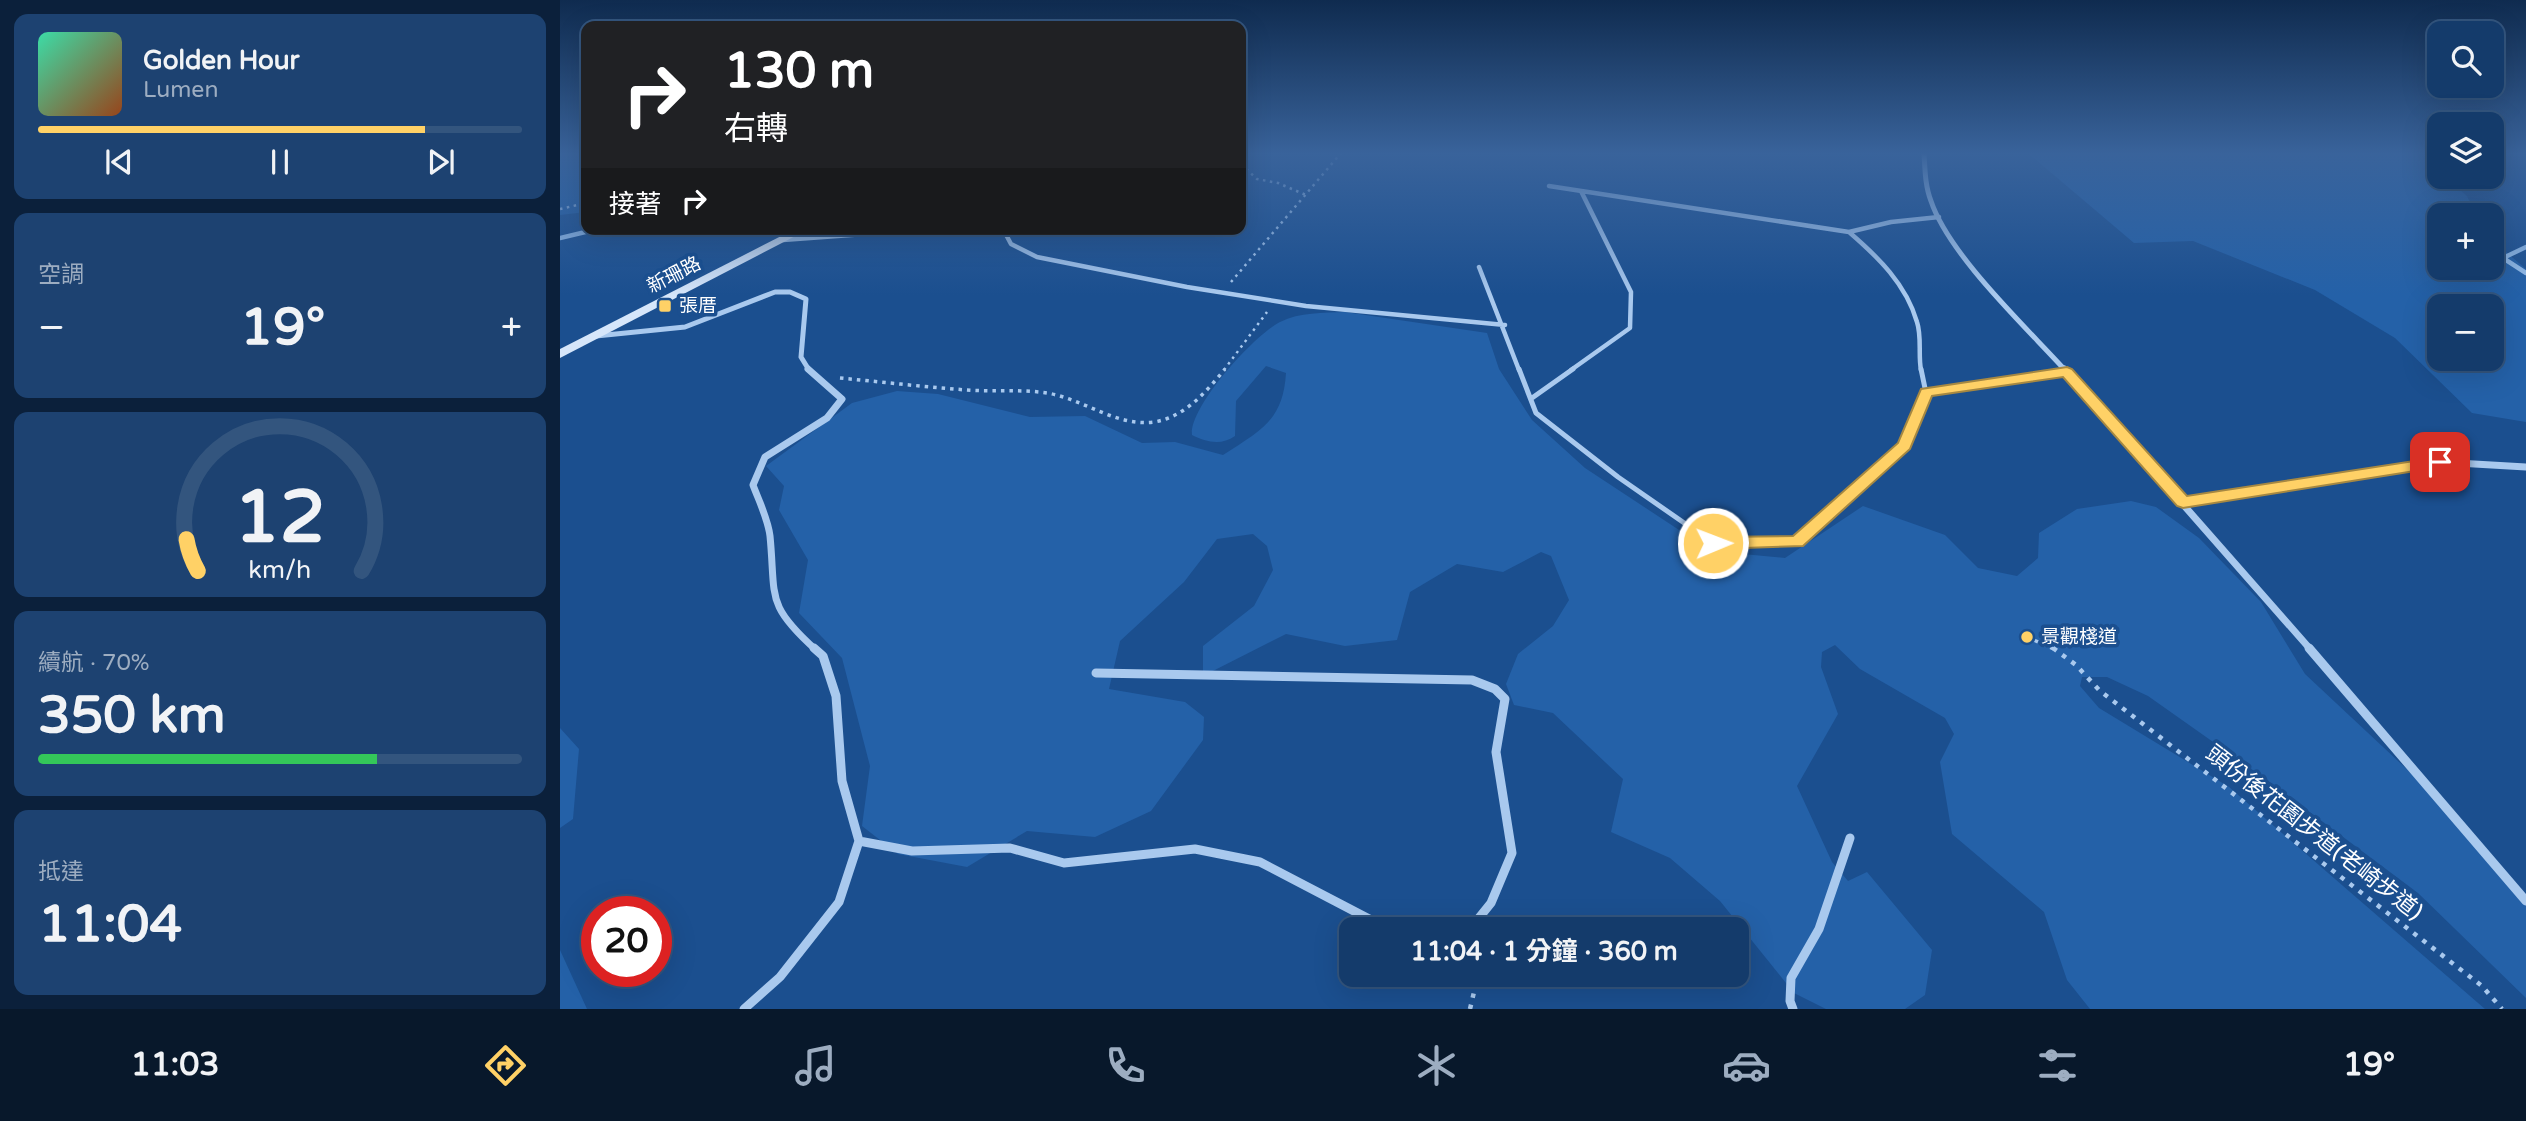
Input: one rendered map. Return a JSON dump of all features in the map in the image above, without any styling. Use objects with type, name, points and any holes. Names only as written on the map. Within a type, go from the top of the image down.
[{"type":"street","points":[[1930,200],[1964,258],[2183,502],[2526,901]]},
{"type":"street","name":"新珊路","points":[[560,354],[793,235]]},
{"type":"street","points":[[592,337],[685,327],[775,292],[790,292],[806,299],[798,352],[801,364],[842,399],[827,418],[765,457],[753,485],[770,533],[772,592],[787,624],[823,656],[836,696],[842,781],[859,841],[839,902],[780,977],[744,1009]]},
{"type":"street","points":[[2183,502],[2440,462],[2526,467]]},
{"type":"street","points":[[859,841],[912,851],[1010,848],[1064,863],[1195,849],[1260,862],[1373,922],[1471,929],[1491,903],[1512,853],[1496,752],[1505,699],[1495,689],[1472,680],[1096,673]]},
{"type":"street","points":[[1793,1009],[1790,1002],[1791,978],[1819,929],[1850,838]]},
{"type":"lane","points":[[1532,398],[1630,328],[1631,292],[1585,200]]},
{"type":"lane","points":[[1640,200],[1849,232],[1891,222],[1939,217]]},
{"type":"lane","points":[[1479,267],[1504,325],[1536,413],[1618,477],[1713,543],[1797,542],[1904,446],[1926,393],[1918,356],[1919,323],[1887,265],[1849,232]]},
{"type":"lane","points":[[783,240],[851,235]]},
{"type":"lane","points":[[1006,235],[1011,244],[1037,257],[1275,302],[1504,325]]},
{"type":"lane","points":[[1926,393],[2067,372]]},
{"type":"path","points":[[1222,292],[1303,200]]},
{"type":"path","points":[[560,209],[581,204]]},
{"type":"path","points":[[813,376],[968,390],[1033,392],[1068,398],[1121,422],[1138,423],[1172,417],[1210,387],[1275,302]]},
{"type":"path","name":"頭份後花園步道(老崎步道)","points":[[2027,637],[2043,641],[2067,655],[2099,690],[2482,986],[2502,1009]]},
{"type":"path","points":[[1470,1009],[1475,987]]},
{"type":"shaded area","points":[[560,200],[581,200],[581,213],[560,215]]},
{"type":"shaded area","points":[[2083,200],[2469,200],[2470,203],[2427,203],[2427,280],[2504,280],[2504,250],[2526,269],[2526,422],[2472,413],[2429,371],[2504,371],[2504,294],[2427,294],[2427,369],[2395,338],[2315,290],[2193,241],[2134,243]]},
{"type":"shaded area","points":[[1345,312],[1487,333],[1499,369],[1532,420],[1585,468],[1711,551],[1785,558],[1863,506],[1945,535],[1978,568],[2017,576],[2038,558],[2039,533],[2077,509],[2131,501],[2156,507],[2199,538],[2261,602],[2305,674],[2429,790],[2526,903],[2526,998],[2418,893],[2267,780],[2148,696],[2107,677],[2082,677],[2080,686],[2099,708],[2229,787],[2485,1009],[2090,1009],[2067,980],[2044,912],[1952,834],[1940,762],[1954,734],[1945,718],[1860,669],[1835,645],[1822,652],[1821,667],[1838,714],[1797,786],[1832,862],[1848,881],[1867,872],[1932,950],[1925,995],[1905,1009],[1826,1009],[1794,993],[1749,937],[1749,917],[1733,917],[1720,901],[1670,858],[1611,832],[1623,779],[1553,713],[1514,705],[1506,684],[1518,654],[1553,626],[1569,600],[1551,556],[1541,552],[1503,572],[1457,564],[1410,592],[1397,640],[1345,646],[1286,634],[1203,676],[1203,646],[1254,606],[1273,570],[1267,546],[1253,534],[1217,539],[1184,582],[1120,641],[1109,689],[1185,702],[1204,717],[1203,740],[1151,811],[1095,837],[1027,831],[967,867],[898,854],[862,826],[870,766],[842,658],[799,613],[808,560],[779,510],[784,486],[766,466],[852,403],[897,391],[938,394],[1030,417],[1085,416],[1142,443],[1175,442],[1223,455],[1268,423],[1280,403],[1286,373],[1266,366],[1236,401],[1235,436],[1224,441],[1203,440],[1192,435],[1201,407],[1212,390],[1240,356],[1269,329],[1288,319]]},
{"type":"shaded area","points":[[560,728],[579,749],[573,819],[560,828]]},
{"type":"shaded area","points":[[560,950],[587,1009],[560,1009]]},
{"type":"waterway","points":[[560,238],[581,233]]},
{"type":"waterway","points":[[2526,247],[2503,258],[2526,273]]},
{"type":"place","name":"張厝","points":[[665,306]]},
{"type":"place","name":"景觀棧道","points":[[2027,637]]},
{"type":"route","points":[[1713,543],[1797,542],[1904,446],[1926,393],[2067,372],[2183,502],[2440,462]]}]
